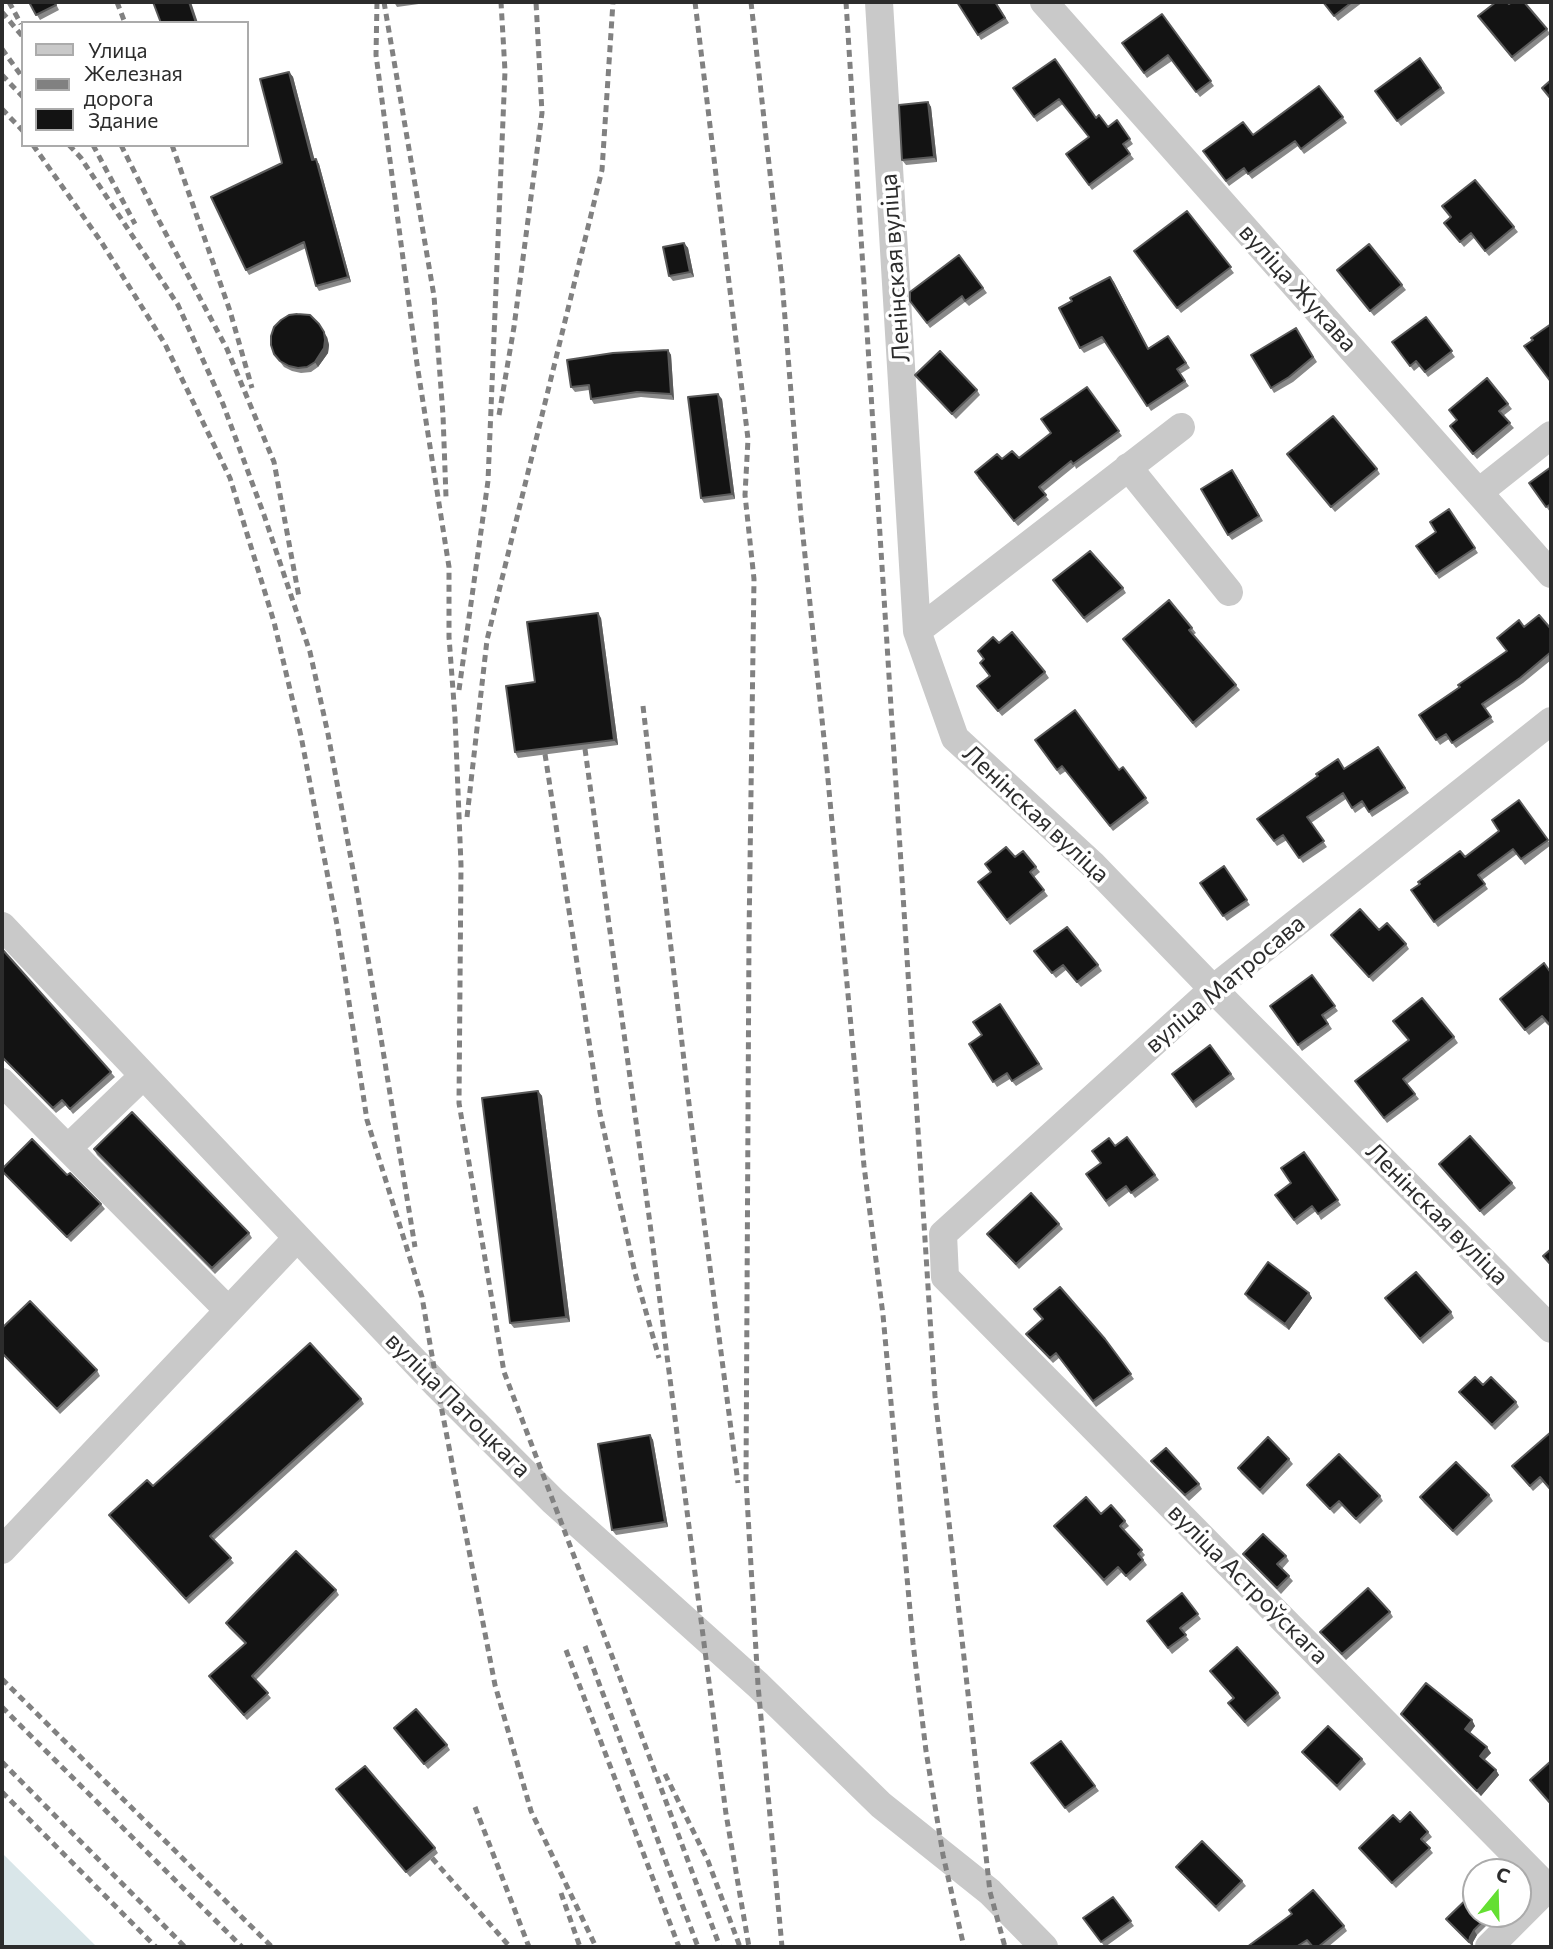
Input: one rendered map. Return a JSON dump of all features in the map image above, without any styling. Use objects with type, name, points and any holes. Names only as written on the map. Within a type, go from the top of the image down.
[{"type":"street","name":"Ленінская вуліца","points":[[879,2],[917,631],[955,738],[1092,864],[1551,1329]]},
{"type":"street","name":"вуліца Жукава","points":[[1044,2],[1551,574]]},
{"type":"street","points":[[917,631],[1181,427]]},
{"type":"street","points":[[1479,492],[1551,435]]},
{"type":"street","points":[[1128,467],[1229,592]]},
{"type":"street","name":"вуліца Матросава","points":[[945,1277],[943,1234],[1213,989],[1551,721]]},
{"type":"street","name":"вуліца Патоцкага","points":[[2,926],[437,1385],[553,1501],[758,1685],[881,1804],[990,1892],[1044,1947]]},
{"type":"street","points":[[68,1148],[143,1076]]},
{"type":"street","points":[[2,1082],[228,1311]]},
{"type":"street","points":[[2,1550],[297,1238]]},
{"type":"street","name":"вуліца Астроўскага","points":[[945,1277],[1550,1888]]},
{"type":"street","points":[[1489,1947],[1550,1888]]},
{"type":"shaded area","points":[[2,1853],[97,1947],[2,1947]]},
{"type":"building","points":[[29,2],[54,2],[56,5],[36,15]]},
{"type":"building","points":[[153,2],[189,2],[195,21],[160,21]]},
{"type":"building","points":[[957,2],[995,2],[1005,18],[978,35]]},
{"type":"building","points":[[1323,2],[1352,2],[1334,16]]},
{"type":"building","points":[[1496,2],[1524,2],[1547,29],[1512,57],[1478,16]]},
{"type":"building","points":[[1162,14],[1211,81],[1196,92],[1168,55],[1144,73],[1122,43]]},
{"type":"building","points":[[1420,58],[1441,88],[1397,121],[1375,91]]},
{"type":"building","points":[[1055,59],[1096,118],[1099,115],[1108,127],[1117,120],[1130,139],[1123,144],[1130,154],[1089,185],[1066,154],[1089,137],[1059,99],[1034,117],[1013,88]]},
{"type":"building","points":[[289,72],[312,160],[316,159],[348,277],[316,286],[304,242],[246,270],[211,197],[282,163],[260,79]]},
{"type":"building","points":[[1551,80],[1551,99],[1542,88]]},
{"type":"building","points":[[1319,86],[1343,117],[1301,149],[1295,141],[1248,174],[1244,168],[1226,181],[1203,151],[1243,122],[1253,135]]},
{"type":"building","points":[[928,102],[934,157],[902,160],[899,105]]},
{"type":"building","points":[[1475,180],[1514,227],[1485,251],[1471,233],[1460,242],[1444,223],[1451,217],[1442,206]]},
{"type":"building","points":[[1187,211],[1231,267],[1177,308],[1134,251]]},
{"type":"building","points":[[684,243],[690,272],[669,276],[663,247]]},
{"type":"building","points":[[1369,244],[1402,285],[1370,311],[1337,270]]},
{"type":"building","points":[[959,255],[983,288],[965,301],[962,296],[927,323],[910,301],[910,292]]},
{"type":"building","points":[[1110,277],[1148,349],[1168,336],[1186,363],[1177,369],[1185,381],[1147,406],[1102,337],[1080,348],[1059,308],[1072,301],[1070,298]]},
{"type":"building","points":[[289,315],[310,315],[324,332],[325,340],[324,348],[315,362],[298,368],[280,361],[271,345],[274,327]]},
{"type":"building","points":[[1426,317],[1452,351],[1425,372],[1416,361],[1410,366],[1392,342]]},
{"type":"building","points":[[1551,324],[1551,382],[1524,346]]},
{"type":"building","points":[[1296,328],[1313,357],[1271,388],[1251,355]]},
{"type":"building","points":[[668,350],[671,394],[637,392],[591,399],[589,385],[571,387],[567,360],[613,353]]},
{"type":"building","points":[[940,351],[977,390],[952,414],[915,375]]},
{"type":"building","points":[[1487,378],[1508,404],[1499,411],[1510,423],[1473,454],[1450,426],[1457,420],[1449,410]]},
{"type":"building","points":[[1087,387],[1119,431],[1073,464],[1071,461],[1039,487],[1046,495],[1014,521],[975,472],[997,454],[1002,459],[1012,451],[1019,458],[1051,433],[1041,419]]},
{"type":"building","points":[[718,394],[732,494],[701,498],[688,397]]},
{"type":"building","points":[[1333,416],[1377,469],[1331,507],[1287,454]]},
{"type":"building","points":[[1551,467],[1551,504],[1546,507],[1529,483]]},
{"type":"building","points":[[1232,470],[1259,516],[1228,535],[1201,489]]},
{"type":"building","points":[[1449,509],[1475,548],[1436,574],[1416,546],[1436,532],[1430,522]]},
{"type":"building","points":[[1090,551],[1123,588],[1084,618],[1053,580]]},
{"type":"building","points":[[1169,600],[1192,628],[1189,630],[1236,685],[1193,723],[1123,639]]},
{"type":"building","points":[[598,613],[614,740],[515,752],[506,686],[535,682],[527,622]]},
{"type":"building","points":[[1539,615],[1551,629],[1551,652],[1520,678],[1482,704],[1491,717],[1452,743],[1446,734],[1436,740],[1419,715],[1507,651],[1497,638],[1519,620],[1524,627]]},
{"type":"building","points":[[1012,632],[1045,672],[998,711],[977,686],[990,676],[980,663],[984,659],[978,651],[993,637],[999,643]]},
{"type":"building","points":[[1075,710],[1119,770],[1123,767],[1146,798],[1110,826],[1062,766],[1057,770],[1035,740]]},
{"type":"building","points":[[1378,747],[1405,788],[1369,812],[1362,801],[1352,808],[1343,793],[1307,817],[1324,841],[1299,858],[1283,835],[1274,841],[1257,819],[1338,759],[1344,769]]},
{"type":"building","points":[[1519,800],[1548,840],[1521,859],[1513,849],[1478,875],[1485,884],[1434,922],[1411,890],[1460,851],[1465,857],[1499,831],[1492,820]]},
{"type":"building","points":[[1006,847],[1015,857],[1023,851],[1036,867],[1030,872],[1044,890],[1007,920],[978,882],[991,872],[985,864]]},
{"type":"building","points":[[1224,866],[1247,900],[1223,916],[1200,883]]},
{"type":"building","points":[[1360,909],[1379,930],[1387,923],[1406,944],[1369,977],[1331,935]]},
{"type":"building","points":[[1067,927],[1098,965],[1077,982],[1063,965],[1052,973],[1034,951]]},
{"type":"building","points":[[2,949],[111,1072],[70,1109],[62,1100],[53,1108],[2,1057]]},
{"type":"building","points":[[1544,963],[1551,973],[1551,1022],[1549,1024],[1542,1016],[1525,1030],[1500,999]]},
{"type":"building","points":[[1312,975],[1335,1006],[1322,1015],[1328,1024],[1298,1045],[1270,1006]]},
{"type":"building","points":[[1422,998],[1454,1037],[1403,1079],[1415,1094],[1384,1118],[1355,1081],[1409,1040],[1393,1021]]},
{"type":"building","points":[[1000,1004],[1039,1064],[1012,1081],[1007,1073],[993,1082],[969,1044],[982,1035],[973,1022]]},
{"type":"building","points":[[1210,1045],[1231,1074],[1193,1102],[1172,1074]]},
{"type":"building","points":[[538,1091],[566,1317],[510,1323],[482,1098]]},
{"type":"building","points":[[132,1112],[249,1233],[212,1268],[94,1149]]},
{"type":"building","points":[[1470,1136],[1512,1183],[1480,1211],[1439,1164]]},
{"type":"building","points":[[1127,1137],[1155,1175],[1131,1193],[1126,1186],[1106,1201],[1086,1174],[1101,1163],[1092,1151],[1109,1138],[1115,1146]]},
{"type":"building","points":[[32,1139],[67,1175],[70,1173],[101,1204],[67,1237],[2,1171]]},
{"type":"building","points":[[1304,1152],[1338,1200],[1318,1214],[1312,1206],[1294,1220],[1275,1195],[1291,1183],[1281,1168]]},
{"type":"building","points":[[1031,1193],[1059,1224],[1016,1264],[987,1234]]},
{"type":"building","points":[[1551,1249],[1551,1265],[1543,1256]]},
{"type":"building","points":[[1268,1262],[1309,1293],[1285,1324],[1245,1294]]},
{"type":"building","points":[[1416,1272],[1451,1312],[1420,1339],[1385,1298]]},
{"type":"building","points":[[1060,1287],[1131,1374],[1093,1401],[1056,1353],[1050,1358],[1026,1334],[1043,1319],[1034,1309]]},
{"type":"building","points":[[30,1301],[97,1370],[57,1409],[2,1353],[2,1328]]},
{"type":"building","points":[[310,1343],[361,1399],[210,1536],[231,1558],[186,1599],[109,1515],[147,1480],[153,1486]]},
{"type":"building","points":[[1475,1377],[1483,1385],[1491,1377],[1516,1402],[1492,1425],[1459,1392]]},
{"type":"building","points":[[1551,1432],[1551,1490],[1540,1477],[1530,1486],[1512,1466]]},
{"type":"building","points":[[650,1435],[665,1522],[612,1530],[598,1444]]},
{"type":"building","points":[[1268,1437],[1289,1459],[1260,1490],[1238,1468]]},
{"type":"building","points":[[1166,1448],[1199,1484],[1185,1495],[1151,1461]]},
{"type":"building","points":[[1339,1454],[1380,1496],[1356,1519],[1339,1501],[1330,1509],[1307,1485]]},
{"type":"building","points":[[1456,1462],[1489,1495],[1453,1531],[1420,1497]]},
{"type":"building","points":[[1086,1497],[1101,1514],[1111,1505],[1125,1521],[1120,1526],[1142,1550],[1138,1554],[1143,1560],[1126,1576],[1118,1567],[1104,1580],[1054,1526]]},
{"type":"building","points":[[1263,1534],[1286,1556],[1277,1564],[1289,1576],[1277,1588],[1243,1554]]},
{"type":"building","points":[[296,1551],[336,1590],[252,1676],[268,1693],[244,1715],[209,1676],[246,1643],[226,1623]]},
{"type":"building","points":[[1368,1588],[1390,1612],[1342,1654],[1320,1632]]},
{"type":"building","points":[[1182,1593],[1198,1614],[1180,1628],[1186,1635],[1168,1648],[1147,1621]]},
{"type":"building","points":[[1237,1647],[1278,1693],[1245,1722],[1228,1703],[1234,1698],[1210,1671]]},
{"type":"building","points":[[1426,1683],[1472,1720],[1465,1729],[1487,1747],[1480,1756],[1496,1770],[1477,1791],[1401,1714]]},
{"type":"building","points":[[416,1709],[447,1745],[424,1764],[394,1728]]},
{"type":"building","points":[[1328,1726],[1362,1759],[1337,1786],[1302,1752]]},
{"type":"building","points":[[1061,1741],[1095,1786],[1065,1808],[1031,1763]]},
{"type":"building","points":[[1551,1761],[1551,1804],[1530,1780]]},
{"type":"building","points":[[365,1766],[435,1848],[406,1872],[336,1789]]},
{"type":"building","points":[[1410,1812],[1428,1832],[1421,1839],[1430,1848],[1392,1883],[1359,1848],[1393,1815],[1400,1822]]},
{"type":"building","points":[[1202,1841],[1242,1881],[1216,1907],[1176,1867]]},
{"type":"building","points":[[1313,1890],[1344,1926],[1318,1947],[1313,1947],[1307,1940],[1296,1947],[1247,1947],[1292,1914],[1289,1910]]},
{"type":"building","points":[[1113,1897],[1131,1921],[1101,1942],[1083,1918]]},
{"type":"building","points":[[1462,1904],[1462,1928],[1476,1928],[1469,1942],[1446,1919]]},
{"type":"railway","points":[[9,2],[21,24]]},
{"type":"railway","points":[[117,2],[124,21]]},
{"type":"railway","points":[[377,2],[376,55],[417,364],[449,567],[449,637],[461,865],[459,1103],[504,1372],[720,1947]]},
{"type":"railway","points":[[384,2],[434,296],[446,497]]},
{"type":"railway","points":[[459,690],[488,481],[505,71],[501,2]]},
{"type":"railway","points":[[499,415],[514,327],[542,113],[536,2]]},
{"type":"railway","points":[[467,817],[487,640],[602,170],[613,2]]},
{"type":"railway","points":[[695,2],[748,439],[745,495],[754,579],[746,1481],[758,1685],[782,1947]]},
{"type":"railway","points":[[751,2],[782,281],[801,517],[864,1166],[883,1315],[913,1643],[926,1751],[943,1855],[964,1947]]},
{"type":"railway","points":[[846,2],[935,1396],[990,1892],[1005,1947]]},
{"type":"railway","points":[[2,12],[21,35]]},
{"type":"railway","points":[[2,49],[21,75]]},
{"type":"railway","points":[[2,75],[21,95]]},
{"type":"railway","points":[[2,109],[21,129]]},
{"type":"railway","points":[[34,147],[102,243],[165,344],[230,478],[274,622],[301,736],[338,930],[367,1120],[422,1297],[495,1685],[531,1811],[596,1947]]},
{"type":"railway","points":[[71,147],[81,158],[178,305],[223,404],[310,652],[358,897],[415,1247]]},
{"type":"railway","points":[[94,147],[135,224]]},
{"type":"railway","points":[[122,147],[227,349],[274,462],[299,597]]},
{"type":"railway","points":[[173,147],[230,311],[252,388]]},
{"type":"railway","points":[[643,706],[691,1121],[738,1483]]},
{"type":"railway","points":[[585,749],[649,1216],[726,1814],[749,1947]]},
{"type":"railway","points":[[545,754],[600,1113],[635,1273],[659,1358]]},
{"type":"railway","points":[[585,1646],[698,1947]]},
{"type":"railway","points":[[566,1650],[679,1947]]},
{"type":"railway","points":[[2,1679],[272,1947]]},
{"type":"railway","points":[[2,1707],[242,1947]]},
{"type":"railway","points":[[2,1762],[185,1947]]},
{"type":"railway","points":[[665,1774],[708,1861],[740,1947]]},
{"type":"railway","points":[[2,1792],[156,1947]]},
{"type":"railway","points":[[475,1807],[529,1947]]},
{"type":"railway","points":[[432,1858],[510,1947]]},
{"type":"railway","points":[[561,1893],[580,1947]]}]
